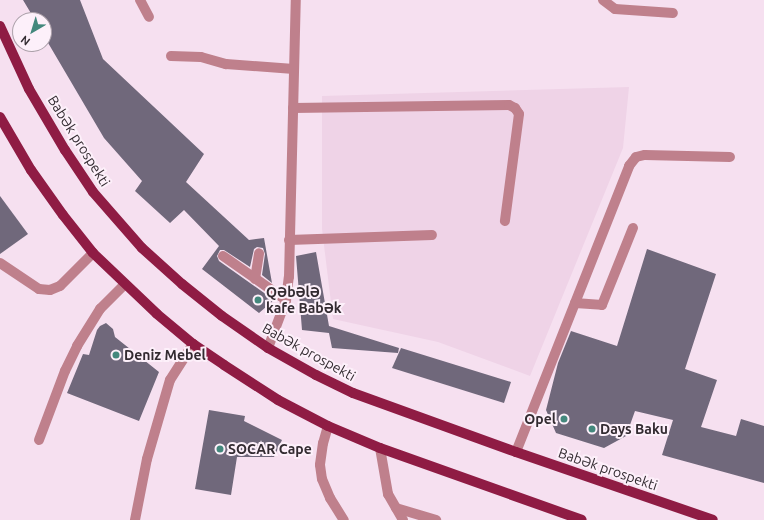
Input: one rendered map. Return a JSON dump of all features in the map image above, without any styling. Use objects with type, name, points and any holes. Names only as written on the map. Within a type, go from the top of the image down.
[{"type":"main road","name":"Babək prospekti","points":[[0,26],[29,89],[65,150],[93,192],[142,248],[182,284],[222,316],[268,348],[316,375],[353,393],[516,452],[713,520]]},
{"type":"main road","points":[[0,117],[31,170],[63,215],[93,253],[124,285],[193,344],[278,400],[328,426],[380,448],[582,520]]},
{"type":"street","points":[[140,0],[149,17]]},
{"type":"street","points":[[268,348],[286,300],[289,277],[296,0]]},
{"type":"street","points":[[603,0],[615,9],[673,13]]},
{"type":"street","points":[[171,56],[201,57],[226,64],[294,69]]},
{"type":"street","points":[[293,108],[509,105],[515,108],[520,114],[505,221]]},
{"type":"street","points":[[516,452],[629,166],[636,157],[645,155],[730,157]]},
{"type":"street","points":[[575,304],[602,305],[633,228]]},
{"type":"street","points":[[289,240],[432,235]]},
{"type":"street","points":[[0,263],[39,289],[50,290],[60,286],[93,253]]},
{"type":"street","points":[[255,279],[259,253]]},
{"type":"street","points":[[223,256],[286,300]]},
{"type":"street","points":[[39,440],[65,371],[78,346],[100,309],[124,285]]},
{"type":"street","points":[[135,520],[147,459],[170,380],[193,344]]},
{"type":"street","points":[[328,426],[323,443],[320,465],[322,479],[330,498],[344,520]]},
{"type":"street","points":[[380,448],[388,494],[403,520]]},
{"type":"street","points":[[396,508],[436,520]]},
{"type":"shaded area","points":[[629,87],[623,148],[530,376],[438,342],[333,319],[322,229],[322,96]]},
{"type":"building","points":[[23,0],[80,0],[103,59],[204,154],[186,182],[249,240],[264,238],[272,283],[262,275],[265,254],[263,248],[257,247],[254,249],[250,267],[224,250],[220,250],[217,256],[219,261],[274,300],[259,313],[202,269],[219,246],[184,210],[170,223],[135,191],[142,181],[104,138],[52,50],[52,12],[30,12]]},
{"type":"building","points":[[0,196],[28,234],[0,254]]},
{"type":"building","points":[[647,249],[716,274],[685,369],[717,380],[701,427],[736,436],[741,419],[764,426],[764,483],[662,455],[673,420],[635,411],[626,436],[604,448],[556,433],[546,410],[558,363],[571,331],[617,346]]},
{"type":"building","points":[[316,252],[329,326],[399,348],[398,353],[332,348],[329,333],[302,330],[296,256]]},
{"type":"building","points":[[106,323],[113,329],[115,337],[159,372],[139,421],[67,393],[83,354],[89,355],[97,330],[100,326]]},
{"type":"building","points":[[401,348],[511,382],[504,403],[392,368]]},
{"type":"building","points":[[209,410],[245,416],[244,421],[282,440],[274,457],[237,457],[231,495],[195,489]]},
{"type":"place","name":"Qəbələ kafe Babək","points":[[258,300]]},
{"type":"place","name":"Deniz Mebel","points":[[116,355]]},
{"type":"place","name":"Opel","points":[[564,419]]},
{"type":"place","name":"Days Baku","points":[[592,429]]},
{"type":"place","name":"SOCAR Cape","points":[[220,449]]}]
